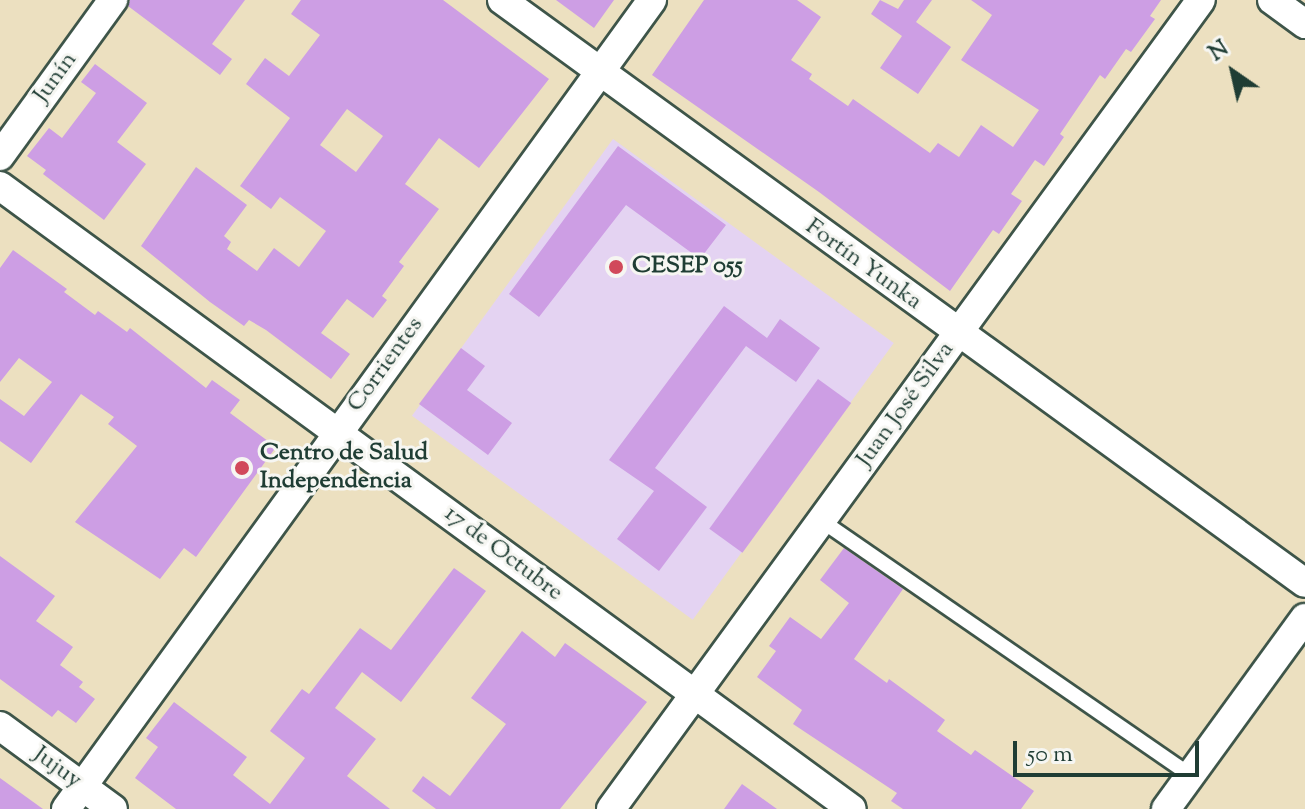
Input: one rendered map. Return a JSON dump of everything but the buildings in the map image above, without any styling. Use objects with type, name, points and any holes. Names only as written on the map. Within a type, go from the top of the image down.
[{"type":"street","name":"Junín","points":[[0,156],[113,0]]},
{"type":"street","name":"Fortín Yunka","points":[[502,0],[957,334],[1305,583]]},
{"type":"street","name":"Corrientes","points":[[74,798],[652,0]]},
{"type":"street","name":"Juan José Silva","points":[[611,809],[1201,0]]},
{"type":"street","points":[[1272,0],[1305,24]]},
{"type":"street","name":"17 de Octubre","points":[[0,186],[852,809]]},
{"type":"street","points":[[1166,809],[1305,618]]},
{"type":"street","name":"Jujuy","points":[[0,726],[74,798],[113,809]]},
{"type":"lane","points":[[822,521],[1191,776]]},
{"type":"shaded area","points":[[613,139],[894,343],[693,620],[412,416]]},
{"type":"place","name":"CESEP 055","points":[[616,267]]},
{"type":"place","name":"Centro de Salud Independencia","points":[[242,468]]}]
